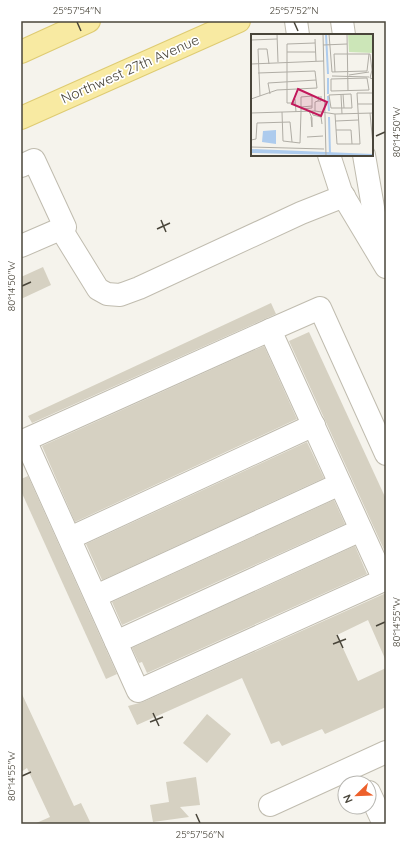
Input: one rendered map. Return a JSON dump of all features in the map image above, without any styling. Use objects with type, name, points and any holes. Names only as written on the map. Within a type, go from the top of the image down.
[{"type":"main road","points":[[21,52],[89,21]]},
{"type":"main road","name":"Northwest 27th Avenue","points":[[21,118],[239,21]]},
{"type":"street","points":[[296,21],[298,34]]},
{"type":"street","points":[[342,21],[344,34]]},
{"type":"street","points":[[329,156],[344,196],[384,263]]},
{"type":"street","points":[[364,156],[384,263]]},
{"type":"street","points":[[21,166],[34,160],[65,227],[21,246]]},
{"type":"street","points":[[61,229],[98,289],[107,294],[120,295],[182,269],[301,213],[344,196]]},
{"type":"street","points":[[270,330],[361,530],[385,579],[138,691],[25,440],[270,330],[320,308],[386,454]]},
{"type":"street","points":[[70,538],[314,425]]},
{"type":"street","points":[[96,596],[340,484]]},
{"type":"street","points":[[116,642],[361,530]]},
{"type":"street","points":[[270,805],[361,774],[386,752]]},
{"type":"street","points":[[377,809],[384,824]]},
{"type":"building","points":[[43,267],[51,285],[21,299],[21,277]]},
{"type":"building","points":[[271,303],[276,314],[32,423],[28,416]]},
{"type":"building","points":[[309,332],[386,499],[386,554],[289,341]]},
{"type":"building","points":[[264,346],[297,419],[75,522],[42,446]]},
{"type":"building","points":[[307,442],[324,478],[102,580],[86,544]]},
{"type":"building","points":[[28,476],[117,674],[106,679],[21,491],[21,479]]},
{"type":"building","points":[[334,500],[345,524],[122,625],[112,602]]},
{"type":"building","points":[[355,546],[367,574],[147,673],[142,662],[139,663],[132,648]]},
{"type":"building","points":[[386,593],[386,661],[368,620],[337,635],[358,681],[386,668],[386,707],[325,734],[322,729],[282,746],[279,741],[271,744],[242,678],[137,725],[128,706],[143,702]]},
{"type":"building","points":[[21,692],[74,806],[81,803],[91,824],[34,824],[50,817],[27,768],[21,772]]},
{"type":"building","points":[[207,714],[231,734],[207,763],[183,743]]},
{"type":"building","points":[[196,777],[200,805],[180,807],[189,817],[153,822],[150,805],[169,802],[166,782]]}]
